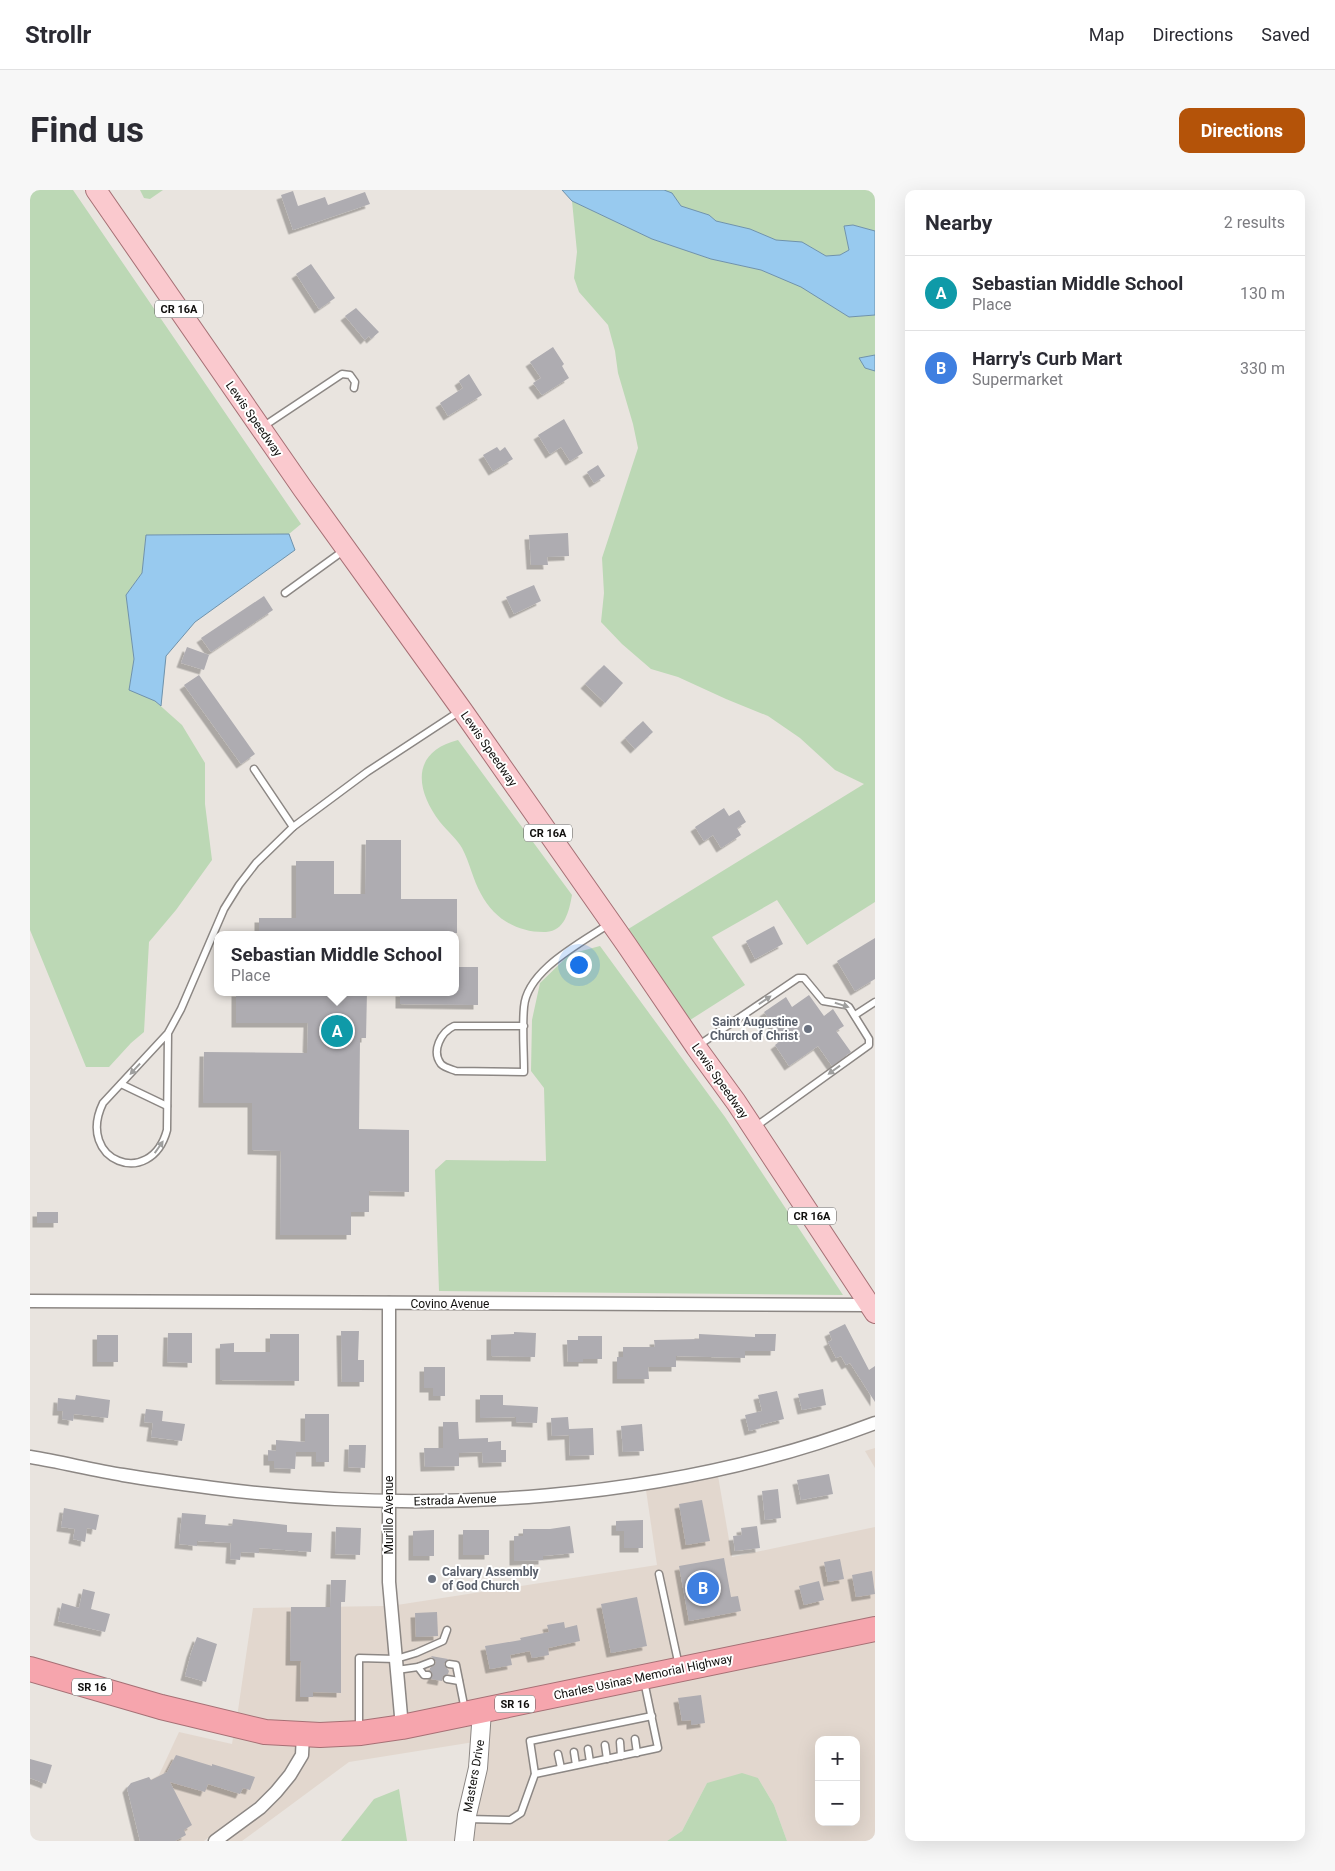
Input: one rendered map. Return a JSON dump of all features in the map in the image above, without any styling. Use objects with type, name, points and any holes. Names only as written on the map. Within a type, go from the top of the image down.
[{"type":"highway","name":"Charles Usinas Memorial Highway","points":[[30,1669],[161,1707],[265,1732],[303,1734],[359,1733],[402,1727],[875,1629]]},
{"type":"main road","name":"Lewis Speedway","points":[[96,190],[753,1128],[872,1309]]},
{"type":"street","name":"Covino Avenue","points":[[30,1301],[872,1309]]},
{"type":"street","name":"Murillo Avenue","points":[[389,1303],[388,1582],[402,1727]]},
{"type":"street","name":"Estrada Avenue","points":[[30,1457],[124,1475],[214,1488],[306,1497],[389,1502],[493,1499],[561,1494],[691,1475],[793,1450],[875,1422]]},
{"type":"street","name":"Masters Drive","points":[[464,1841],[478,1768],[474,1712]]},
{"type":"street","points":[[215,1841],[260,1808],[290,1775],[302,1755],[303,1734]]},
{"type":"lane","points":[[261,428],[342,374],[350,375],[355,382],[354,388]]},
{"type":"lane","points":[[285,593],[346,549]]},
{"type":"lane","points":[[215,931],[224,909],[239,885],[256,863],[293,827],[367,772],[462,710]]},
{"type":"lane","points":[[254,769],[293,827]]},
{"type":"lane","points":[[524,1026],[454,1026],[440,1037],[438,1059],[446,1068],[456,1071],[524,1072],[525,1000],[532,984],[547,966],[610,923]]},
{"type":"lane","points":[[168,1033],[167,1130],[163,1143],[150,1158],[141,1162],[131,1163],[114,1158],[99,1143],[96,1126],[97,1116],[103,1103],[168,1033],[181,1009],[214,932]]},
{"type":"lane","points":[[696,1047],[801,977],[804,978],[823,1001],[846,1005],[855,1015],[869,1039],[869,1045],[753,1128]]},
{"type":"lane","points":[[855,1015],[875,1002]]},
{"type":"lane","points":[[121,1084],[167,1106]]},
{"type":"lane","points":[[659,1574],[680,1670]]},
{"type":"lane","points":[[396,1664],[443,1641],[447,1630]]},
{"type":"lane","points":[[359,1733],[359,1658],[418,1667],[431,1662]]},
{"type":"lane","points":[[449,1664],[456,1665],[459,1681],[474,1712]]},
{"type":"lane","points":[[418,1667],[424,1675],[428,1675]]},
{"type":"lane","points":[[535,1774],[658,1748],[643,1677]]},
{"type":"lane","points":[[446,1679],[459,1681]]},
{"type":"lane","points":[[467,1819],[510,1820],[516,1818],[521,1813],[535,1774],[530,1741],[555,1739],[602,1730],[652,1716]]},
{"type":"lane","points":[[635,1739],[637,1753]]},
{"type":"lane","points":[[620,1742],[622,1756]]},
{"type":"lane","points":[[605,1745],[607,1759]]},
{"type":"lane","points":[[588,1749],[590,1762]]},
{"type":"lane","points":[[574,1752],[576,1765]]},
{"type":"lane","points":[[558,1754],[561,1768]]},
{"type":"shaded area","points":[[875,1448],[875,1468],[865,1451]]},
{"type":"shaded area","points":[[718,1476],[732,1557],[875,1527],[875,1622],[408,1718],[397,1605],[657,1565],[646,1490]]},
{"type":"shaded area","points":[[384,1606],[395,1721],[320,1727],[237,1717],[253,1608]]},
{"type":"shaded area","points":[[875,1637],[875,1837],[873,1841],[787,1841],[774,1805],[758,1778],[707,1783],[682,1831],[667,1841],[470,1841],[488,1717]]},
{"type":"shaded area","points":[[475,1719],[474,1742],[349,1762],[242,1841],[226,1841],[263,1814],[280,1798],[295,1780],[307,1759],[309,1742]]},
{"type":"shaded area","points":[[179,1732],[232,1744],[234,1732],[296,1741],[295,1753],[272,1787],[256,1802],[204,1841],[144,1841],[137,1787],[159,1775]]},
{"type":"green space","points":[[30,190],[73,190],[301,524],[289,534],[146,535],[142,573],[126,595],[134,659],[129,689],[155,701],[182,725],[205,763],[205,804],[212,860],[176,910],[149,942],[144,1032],[109,1067],[86,1067],[30,930]]},
{"type":"green space","points":[[140,190],[163,190],[150,199],[144,198]]},
{"type":"green space","points":[[664,190],[875,190],[875,231],[853,225],[844,226],[849,250],[840,255],[826,256],[809,246],[776,240],[750,229],[716,221],[709,215],[681,206],[672,194]]},
{"type":"green space","points":[[572,201],[652,239],[711,259],[761,270],[802,287],[849,317],[875,315],[875,355],[860,358],[865,368],[875,371],[875,902],[807,945],[777,900],[712,937],[745,985],[687,1022],[625,931],[864,784],[835,770],[800,738],[768,716],[678,677],[651,669],[622,644],[601,622],[604,593],[602,558],[638,448],[618,373],[615,351],[608,325],[579,292],[574,278],[577,252]]},
{"type":"green space","points":[[458,740],[572,895],[565,919],[558,928],[546,932],[526,930],[508,923],[493,911],[478,889],[462,848],[440,822],[432,809],[422,785],[422,773],[425,763],[432,753]]},
{"type":"green space","points":[[600,946],[725,1117],[843,1295],[439,1291],[435,1170],[446,1160],[546,1161],[544,1088],[531,1071],[532,1020],[540,983],[570,954]]},
{"type":"green space","points":[[742,1773],[758,1778],[774,1805],[787,1841],[667,1841],[682,1831],[707,1783]]},
{"type":"green space","points":[[399,1789],[407,1841],[341,1841],[374,1799]]},
{"type":"water","points":[[562,190],[664,190],[672,193],[681,206],[709,215],[716,221],[750,229],[776,240],[802,242],[826,256],[840,255],[849,250],[844,226],[853,225],[875,231],[875,315],[849,317],[801,287],[761,270],[711,259],[652,239],[572,201]]},
{"type":"water","points":[[875,355],[875,371],[865,368],[859,358]]},
{"type":"water","points":[[289,534],[295,550],[195,622],[166,656],[161,706],[155,701],[129,690],[134,659],[126,595],[142,573],[146,535]]},
{"type":"building","points":[[293,191],[298,206],[325,197],[328,205],[365,192],[370,204],[293,230],[281,195]]},
{"type":"building","points":[[311,264],[335,298],[319,309],[296,274]]},
{"type":"building","points":[[356,308],[379,332],[371,339],[369,336],[365,340],[345,316]]},
{"type":"building","points":[[553,347],[564,364],[562,366],[569,378],[542,395],[533,383],[541,378],[530,362]]},
{"type":"building","points":[[469,374],[482,395],[448,416],[440,403],[463,388],[459,381]]},
{"type":"building","points":[[564,419],[583,453],[570,461],[561,447],[550,454],[538,435]]},
{"type":"building","points":[[497,447],[500,451],[505,447],[513,459],[493,471],[483,455]]},
{"type":"building","points":[[598,465],[605,476],[594,483],[587,472]]},
{"type":"building","points":[[568,533],[569,556],[547,557],[548,565],[531,565],[529,535]]},
{"type":"building","points":[[534,585],[541,601],[514,614],[506,597]]},
{"type":"building","points":[[264,596],[273,610],[211,652],[201,638]]},
{"type":"building","points":[[187,647],[209,655],[204,670],[181,663]]},
{"type":"building","points":[[604,665],[623,683],[605,703],[585,684]]},
{"type":"building","points":[[199,675],[255,754],[241,764],[184,685]]},
{"type":"building","points":[[643,721],[653,732],[635,749],[625,738]]},
{"type":"building","points":[[724,808],[729,816],[739,810],[746,822],[737,828],[741,835],[721,848],[713,835],[704,841],[695,827]]},
{"type":"building","points":[[366,840],[401,840],[401,899],[457,899],[457,931],[259,931],[259,918],[296,918],[296,861],[334,861],[334,894],[365,894]]},
{"type":"building","points":[[774,926],[783,944],[755,959],[746,941]]},
{"type":"building","points":[[875,938],[875,979],[855,991],[837,961]]},
{"type":"building","points":[[459,967],[478,967],[478,1005],[400,1004],[400,996],[459,996]]},
{"type":"building","name":"Saint Augustine Church of Christ","points":[[809,995],[824,1016],[833,1009],[844,1026],[836,1031],[851,1052],[832,1066],[818,1046],[789,1066],[775,1045],[783,1039],[764,1012],[786,997],[792,1007]]},
{"type":"building","points":[[236,996],[367,996],[366,1038],[360,1038],[359,1129],[409,1130],[409,1192],[369,1191],[369,1212],[351,1212],[351,1235],[280,1235],[281,1151],[252,1150],[252,1103],[203,1103],[204,1052],[307,1053],[308,1023],[236,1023]]},
{"type":"building","points":[[37,1212],[58,1212],[58,1223],[37,1223]]},
{"type":"building","points":[[845,1324],[869,1370],[875,1366],[875,1402],[850,1363],[846,1365],[841,1356],[836,1358],[828,1342],[832,1340],[829,1332]]},
{"type":"building","points":[[341,1331],[359,1331],[358,1360],[364,1360],[364,1382],[342,1382]]},
{"type":"building","points":[[514,1332],[536,1333],[535,1357],[491,1356],[491,1335],[514,1334]]},
{"type":"building","points":[[168,1333],[192,1333],[192,1363],[167,1362]]},
{"type":"building","points":[[270,1334],[299,1334],[299,1381],[220,1380],[220,1344],[234,1343],[234,1352],[270,1352]]},
{"type":"building","points":[[699,1334],[755,1337],[755,1334],[776,1334],[775,1351],[745,1351],[745,1358],[676,1356],[676,1367],[648,1367],[649,1379],[617,1379],[617,1357],[623,1357],[623,1347],[655,1347],[654,1340],[699,1339]]},
{"type":"building","points":[[97,1335],[118,1335],[118,1362],[97,1362]]},
{"type":"building","points":[[578,1336],[602,1336],[602,1359],[583,1359],[583,1362],[568,1362],[567,1340],[578,1340]]},
{"type":"building","points":[[424,1367],[445,1367],[445,1396],[433,1396],[433,1388],[424,1388]]},
{"type":"building","points":[[823,1389],[826,1405],[802,1410],[798,1394]]},
{"type":"building","points":[[777,1391],[784,1419],[760,1425],[761,1428],[749,1431],[745,1415],[762,1411],[758,1395]]},
{"type":"building","points":[[76,1395],[110,1400],[108,1418],[74,1414],[73,1421],[62,1419],[63,1411],[57,1411],[58,1398],[75,1400]]},
{"type":"building","points":[[480,1395],[503,1395],[503,1405],[538,1407],[537,1423],[516,1422],[516,1417],[480,1418]]},
{"type":"building","points":[[146,1409],[163,1411],[162,1421],[185,1424],[182,1441],[151,1437],[153,1423],[144,1422]]},
{"type":"building","points":[[305,1414],[329,1414],[329,1462],[316,1462],[316,1452],[296,1452],[295,1469],[274,1468],[274,1461],[268,1461],[268,1450],[276,1451],[276,1440],[305,1442]]},
{"type":"building","points":[[568,1417],[569,1429],[593,1428],[594,1455],[570,1456],[569,1435],[552,1436],[551,1418]]},
{"type":"building","points":[[443,1422],[458,1422],[459,1439],[488,1438],[488,1442],[501,1441],[501,1450],[506,1450],[506,1462],[483,1463],[482,1452],[459,1453],[459,1466],[425,1467],[424,1448],[443,1448]]},
{"type":"building","points":[[642,1424],[644,1451],[623,1452],[621,1426]]},
{"type":"building","points":[[349,1445],[366,1445],[365,1468],[348,1467]]},
{"type":"building","points":[[829,1474],[833,1494],[801,1500],[797,1480]]},
{"type":"building","points":[[778,1489],[781,1518],[765,1520],[762,1491]]},
{"type":"building","points":[[702,1500],[710,1541],[686,1545],[679,1504]]},
{"type":"building","points":[[64,1508],[99,1515],[96,1530],[87,1528],[85,1542],[73,1539],[75,1529],[61,1527]]},
{"type":"building","points":[[182,1513],[206,1515],[205,1524],[232,1526],[233,1519],[287,1525],[287,1532],[312,1533],[311,1552],[259,1548],[259,1553],[241,1552],[240,1560],[230,1559],[231,1543],[197,1541],[197,1546],[179,1544]]},
{"type":"building","points":[[643,1520],[643,1548],[624,1548],[624,1531],[616,1531],[616,1521]]},
{"type":"building","points":[[570,1526],[574,1553],[543,1556],[543,1560],[514,1561],[514,1536],[523,1536],[523,1529],[550,1529]]},
{"type":"building","points":[[757,1526],[760,1548],[735,1551],[733,1536],[742,1535],[741,1528]]},
{"type":"building","points":[[336,1527],[361,1528],[360,1555],[335,1554]]},
{"type":"building","points":[[434,1530],[434,1556],[413,1556],[413,1531]]},
{"type":"building","points":[[463,1530],[489,1530],[489,1555],[463,1555]]},
{"type":"building","points":[[724,1558],[731,1597],[738,1596],[741,1611],[689,1621],[679,1566]]},
{"type":"building","points":[[840,1559],[844,1579],[828,1582],[824,1562]]},
{"type":"building","points":[[872,1571],[875,1594],[856,1597],[852,1575]]},
{"type":"building","points":[[331,1580],[346,1580],[345,1602],[341,1602],[341,1693],[313,1692],[313,1697],[300,1697],[301,1661],[290,1661],[291,1607],[330,1607]]},
{"type":"building","points":[[819,1581],[824,1600],[804,1605],[799,1586]]},
{"type":"building","points":[[83,1589],[95,1592],[91,1609],[110,1614],[105,1632],[58,1621],[62,1603],[79,1608]]},
{"type":"building","points":[[637,1597],[647,1646],[611,1653],[601,1604]]},
{"type":"building","points":[[437,1612],[438,1636],[416,1637],[415,1613]]},
{"type":"building","points":[[564,1622],[565,1628],[577,1625],[580,1641],[548,1648],[549,1655],[532,1658],[530,1651],[510,1655],[512,1665],[490,1669],[485,1646],[521,1640],[520,1638],[549,1632],[547,1625]]},
{"type":"building","points":[[197,1637],[217,1644],[206,1682],[185,1676]]},
{"type":"building","points":[[431,1656],[448,1659],[444,1664],[449,1671],[448,1674],[443,1676],[442,1681],[431,1679],[433,1675],[430,1668],[436,1662]]},
{"type":"building","points":[[701,1695],[705,1723],[691,1725],[691,1720],[682,1721],[678,1698]]},
{"type":"building","points":[[176,1755],[255,1777],[250,1790],[243,1788],[240,1794],[208,1784],[205,1792],[170,1782],[192,1825],[184,1830],[186,1835],[175,1841],[140,1841],[127,1788],[131,1783],[149,1777],[151,1780],[167,1772]]},
{"type":"building","points":[[30,1759],[52,1765],[46,1784],[30,1778]]},
{"type":"place","name":"Saint Augustine Church of Christ","points":[[808,1029]]},
{"type":"place","name":"Sebastian Middle School","points":[[337,1031]]},
{"type":"place","name":"Calvary Assembly of God Church","points":[[432,1579]]},
{"type":"place","name":"Harry's Curb Mart","points":[[703,1588]]}]
